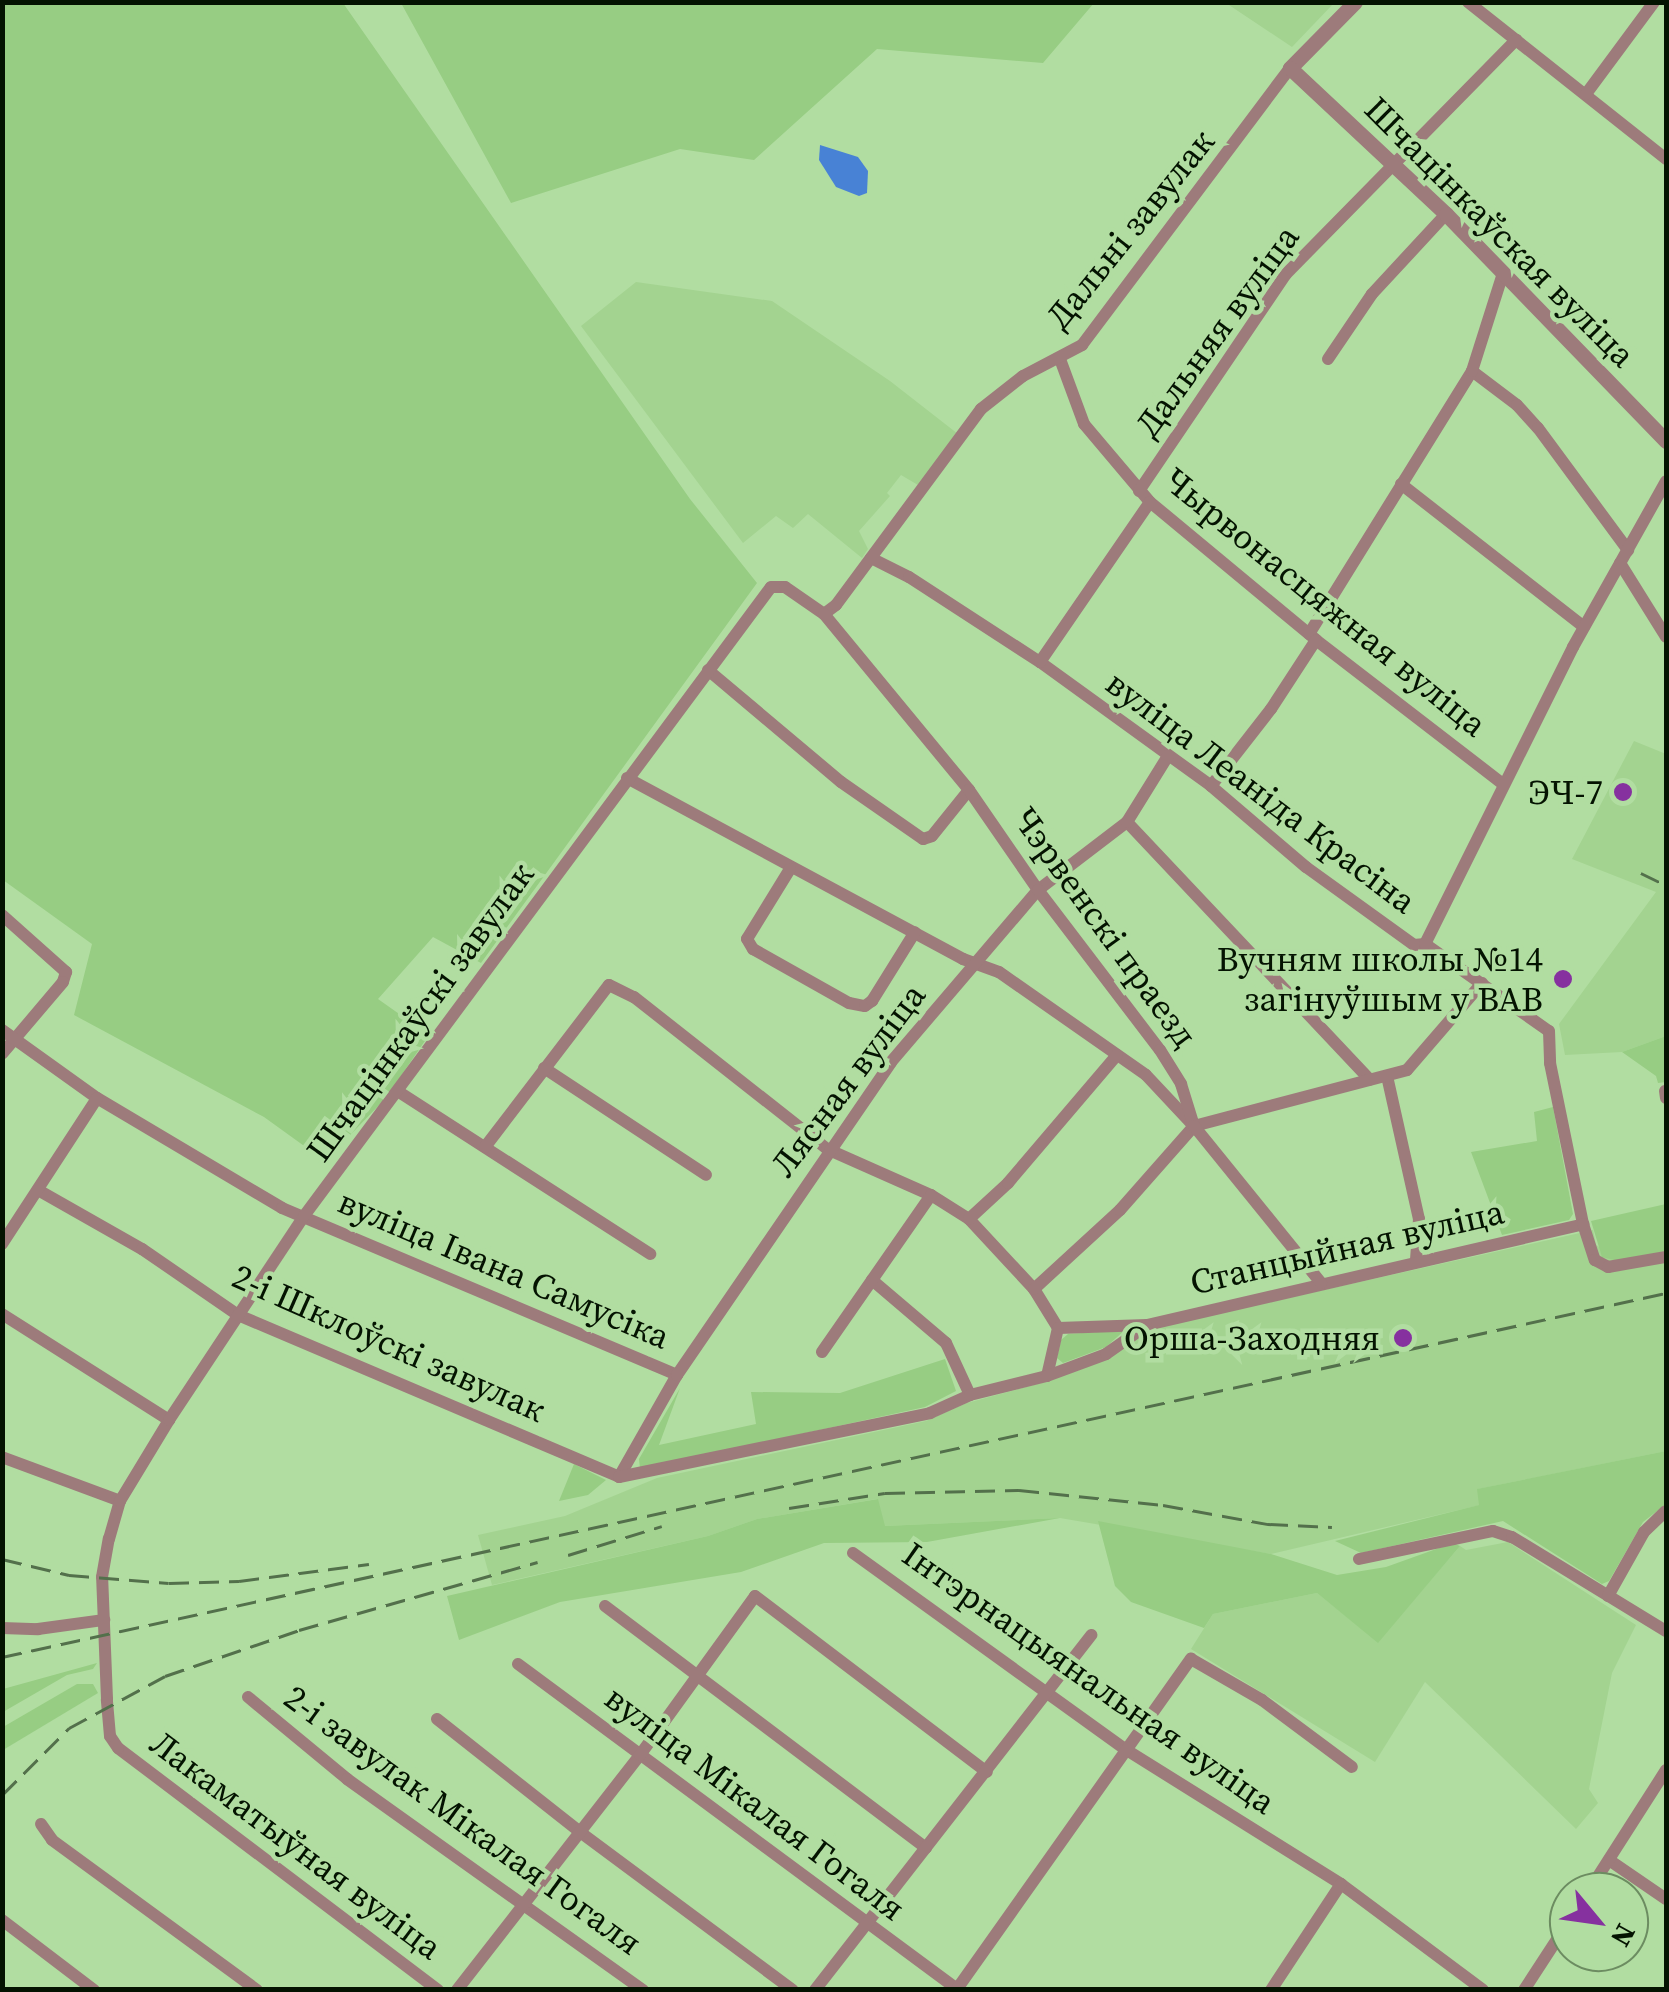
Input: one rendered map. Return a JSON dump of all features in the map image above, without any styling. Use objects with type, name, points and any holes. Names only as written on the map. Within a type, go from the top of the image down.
[{"type":"street","name":"Дальні завулак","points":[[824,614],[981,409],[1024,376],[1082,345],[1290,68],[1355,2]]},
{"type":"street","points":[[1468,2],[1666,158]]},
{"type":"street","points":[[1586,94],[1654,2]]},
{"type":"street","name":"Дальняя вуліца","points":[[1139,491],[1285,275],[1390,163],[1516,40]]},
{"type":"street","name":"Шчацінкаўская вуліца","points":[[1290,68],[1446,214],[1666,441]]},
{"type":"street","points":[[1328,358],[1372,294],[1446,214]]},
{"type":"street","points":[[1211,786],[1271,709],[1401,484],[1472,371],[1502,273]]},
{"type":"street","name":"Чырвонасцяжная вуліца","points":[[1060,358],[1084,424],[1150,502],[1312,636],[1502,783]]},
{"type":"street","points":[[1472,371],[1517,405],[1538,428],[1624,556],[1666,637]]},
{"type":"street","points":[[1424,944],[1502,783],[1666,482]]},
{"type":"street","points":[[1401,484],[1584,627]]},
{"type":"street","points":[[1040,662],[1150,502]]},
{"type":"street","name":"вуліца Леаніда Красіна","points":[[870,558],[909,577],[1040,662],[1211,786],[1306,868],[1414,946],[1424,944],[1549,1031],[1550,1062],[1584,1224]]},
{"type":"street","name":"Шчацінкаўскі завулак","points":[[118,1748],[110,1736],[102,1577],[120,1502],[169,1420],[304,1216],[771,587],[785,587],[824,614]]},
{"type":"street","name":"Чэрвенскі праезд","points":[[824,614],[969,790],[1038,890],[1160,1050],[1181,1084],[1194,1126],[1321,1283]]},
{"type":"street","points":[[708,670],[826,770],[923,838],[932,836],[969,790]]},
{"type":"street","name":"Лясная вуліца","points":[[620,1477],[676,1375],[891,1062],[1038,890],[1128,822],[1168,756]]},
{"type":"street","points":[[627,778],[963,960],[999,972],[1146,1076],[1194,1126]]},
{"type":"street","points":[[1128,822],[1370,1080]]},
{"type":"street","points":[[790,869],[747,938],[753,949],[849,1002],[866,1006],[872,1002],[914,932]]},
{"type":"street","points":[[2,915],[62,965],[63,982],[8,1033],[2,1054]]},
{"type":"street","points":[[1034,1288],[1120,1210],[1194,1126],[1408,1070],[1482,983]]},
{"type":"street","points":[[485,1148],[609,985],[634,997],[828,1149],[931,1195],[970,1219],[1034,1288],[1058,1328],[1048,1376]]},
{"type":"street","name":"вуліца Івана Самусіка","points":[[8,1033],[96,1098],[304,1216],[676,1375]]},
{"type":"street","points":[[970,1219],[1008,1183],[1117,1055]]},
{"type":"street","points":[[544,1068],[706,1175]]},
{"type":"street","points":[[1388,1076],[1419,1218],[1416,1260]]},
{"type":"street","points":[[399,1092],[650,1254]]},
{"type":"street","points":[[2,1244],[96,1098]]},
{"type":"street","name":"2-і Шклоўскі завулак","points":[[38,1190],[142,1250],[238,1315],[620,1477]]},
{"type":"street","points":[[822,1352],[931,1195]]},
{"type":"street","points":[[1584,1224],[1595,1260],[1608,1267],[1666,1257]]},
{"type":"street","name":"Станцыйная вуліца","points":[[1058,1328],[1147,1325],[1584,1224]]},
{"type":"street","points":[[872,1280],[946,1342],[970,1395]]},
{"type":"street","points":[[2,1314],[169,1420]]},
{"type":"street","points":[[620,1477],[930,1413],[970,1395],[1048,1376],[1106,1354],[1147,1325]]},
{"type":"street","points":[[2,1456],[120,1502]]},
{"type":"street","points":[[1608,1596],[1644,1532],[1666,1511]]},
{"type":"street","points":[[1359,1559],[1493,1531],[1512,1537],[1666,1631]]},
{"type":"street","name":"Інтэрнацыянальная вуліца","points":[[853,1553],[1125,1749],[1341,1884],[1483,1990]]},
{"type":"street","points":[[457,1990],[640,1756],[755,1596],[987,1772]]},
{"type":"street","points":[[605,1606],[926,1848]]},
{"type":"street","points":[[4,1627],[104,1620]]},
{"type":"street","points":[[815,1990],[1092,1635]]},
{"type":"street","points":[[957,1989],[1191,1659],[1262,1700],[1352,1767]]},
{"type":"street","name":"вуліца Мікалая Гогаля","points":[[518,1664],[640,1756],[760,1839],[957,1989]]},
{"type":"street","name":"2-і завулак Мікалая Гогаля","points":[[248,1698],[347,1779],[643,1990]]},
{"type":"street","points":[[436,1719],[792,1990]]},
{"type":"street","name":"Лакаматыўная вуліца","points":[[118,1748],[438,1990]]},
{"type":"street","points":[[1601,1872],[1666,1774]]},
{"type":"street","points":[[41,1824],[52,1840],[257,1990]]},
{"type":"street","points":[[1609,1860],[1666,1899]]},
{"type":"street","points":[[1271,1990],[1341,1884]]},
{"type":"street","points":[[2,1920],[94,1990]]},
{"type":"street","points":[[1528,1988],[1549,1954]]},
{"type":"shaded area","points":[[2,3],[343,3],[690,499],[757,583],[481,963],[433,937],[378,999],[429,1035],[385,1099],[325,1161],[264,1117],[74,1015],[92,944],[3,880]]},
{"type":"shaded area","points":[[401,3],[1094,3],[1043,63],[877,49],[754,160],[680,149],[511,203]]},
{"type":"shaded area","points":[[1226,3],[1334,3],[1292,47]]},
{"type":"shaded area","points":[[636,282],[772,301],[890,381],[958,434],[918,485],[901,475],[887,493],[890,496],[859,531],[868,549],[862,558],[808,514],[793,528],[776,516],[743,543],[581,326]]},
{"type":"shaded area","points":[[1634,741],[1666,754],[1666,1036],[1622,1052],[1565,1055],[1559,1024],[1656,892],[1572,859]]},
{"type":"shaded area","points":[[1666,1036],[1666,1082],[1658,1083],[1656,1076],[1622,1052]]},
{"type":"shaded area","points":[[1553,1107],[1573,1214],[1569,1220],[1502,1235],[1471,1152],[1537,1141],[1534,1112]]},
{"type":"shaded area","points":[[1666,1204],[1666,1251],[1622,1262],[1602,1257],[1591,1221]]},
{"type":"shaded area","points":[[1593,1230],[1596,1245],[1622,1262],[1666,1251],[1666,1451],[1478,1489],[1480,1505],[1271,1554],[1060,1518],[884,1526],[877,1499],[757,1519],[708,1536],[492,1585],[478,1535],[565,1516],[657,1478],[926,1421],[967,1403],[1045,1382],[1149,1329]]},
{"type":"shaded area","points":[[1125,1330],[1106,1347],[1063,1363],[1057,1358],[1061,1340],[1068,1334]]},
{"type":"shaded area","points":[[945,1359],[956,1391],[925,1407],[640,1469],[639,1459],[680,1388],[659,1445],[756,1424],[751,1392],[840,1393]]},
{"type":"shaded area","points":[[1666,1451],[1666,1504],[1643,1522],[1609,1581],[1602,1584],[1503,1521],[1361,1553],[1335,1541],[1479,1505],[1477,1489]]},
{"type":"shaded area","points":[[574,1464],[606,1480],[588,1495],[559,1501]]},
{"type":"shaded area","points":[[878,1499],[885,1526],[1060,1518],[927,1542],[824,1543],[741,1572],[560,1602],[459,1640],[447,1596],[708,1536],[757,1519]]},
{"type":"shaded area","points":[[1098,1521],[1271,1554],[1337,1575],[1386,1567],[1453,1543],[1460,1546],[1378,1643],[1317,1593],[1213,1614],[1204,1628],[1131,1602],[1115,1586]]},
{"type":"shaded area","points":[[1508,1542],[1636,1625],[1612,1673],[1589,1789],[1598,1803],[1576,1829],[1425,1682],[1375,1762],[1191,1649],[1213,1614],[1317,1593],[1378,1642],[1460,1546],[1466,1550]]},
{"type":"shaded area","points":[[97,1663],[93,1669],[67,1675],[3,1712],[3,1689]]},
{"type":"shaded area","points":[[77,1684],[93,1684],[98,1693],[3,1750],[3,1727]]},
{"type":"water","points":[[820,145],[858,157],[868,171],[867,193],[859,196],[836,187],[819,160]]},
{"type":"railway","points":[[1641,873],[1666,885]]},
{"type":"railway","points":[[2,1657],[1666,1293]]},
{"type":"railway","points":[[789,1508],[885,1493],[1019,1490],[1163,1505],[1268,1524],[1332,1527]]},
{"type":"railway","points":[[568,1555],[662,1526]]},
{"type":"railway","points":[[2,1559],[69,1575],[169,1583],[239,1581],[369,1564]]},
{"type":"railway","points":[[2,1795],[69,1728],[165,1676],[299,1630],[538,1562]]},
{"type":"place","name":"ЭЧ-7","points":[[1623,792]]},
{"type":"place","name":"Вучням школы №14 загінуўшым у ВАВ","points":[[1563,979]]},
{"type":"place","name":"Орша-Заходняя","points":[[1403,1338]]}]
